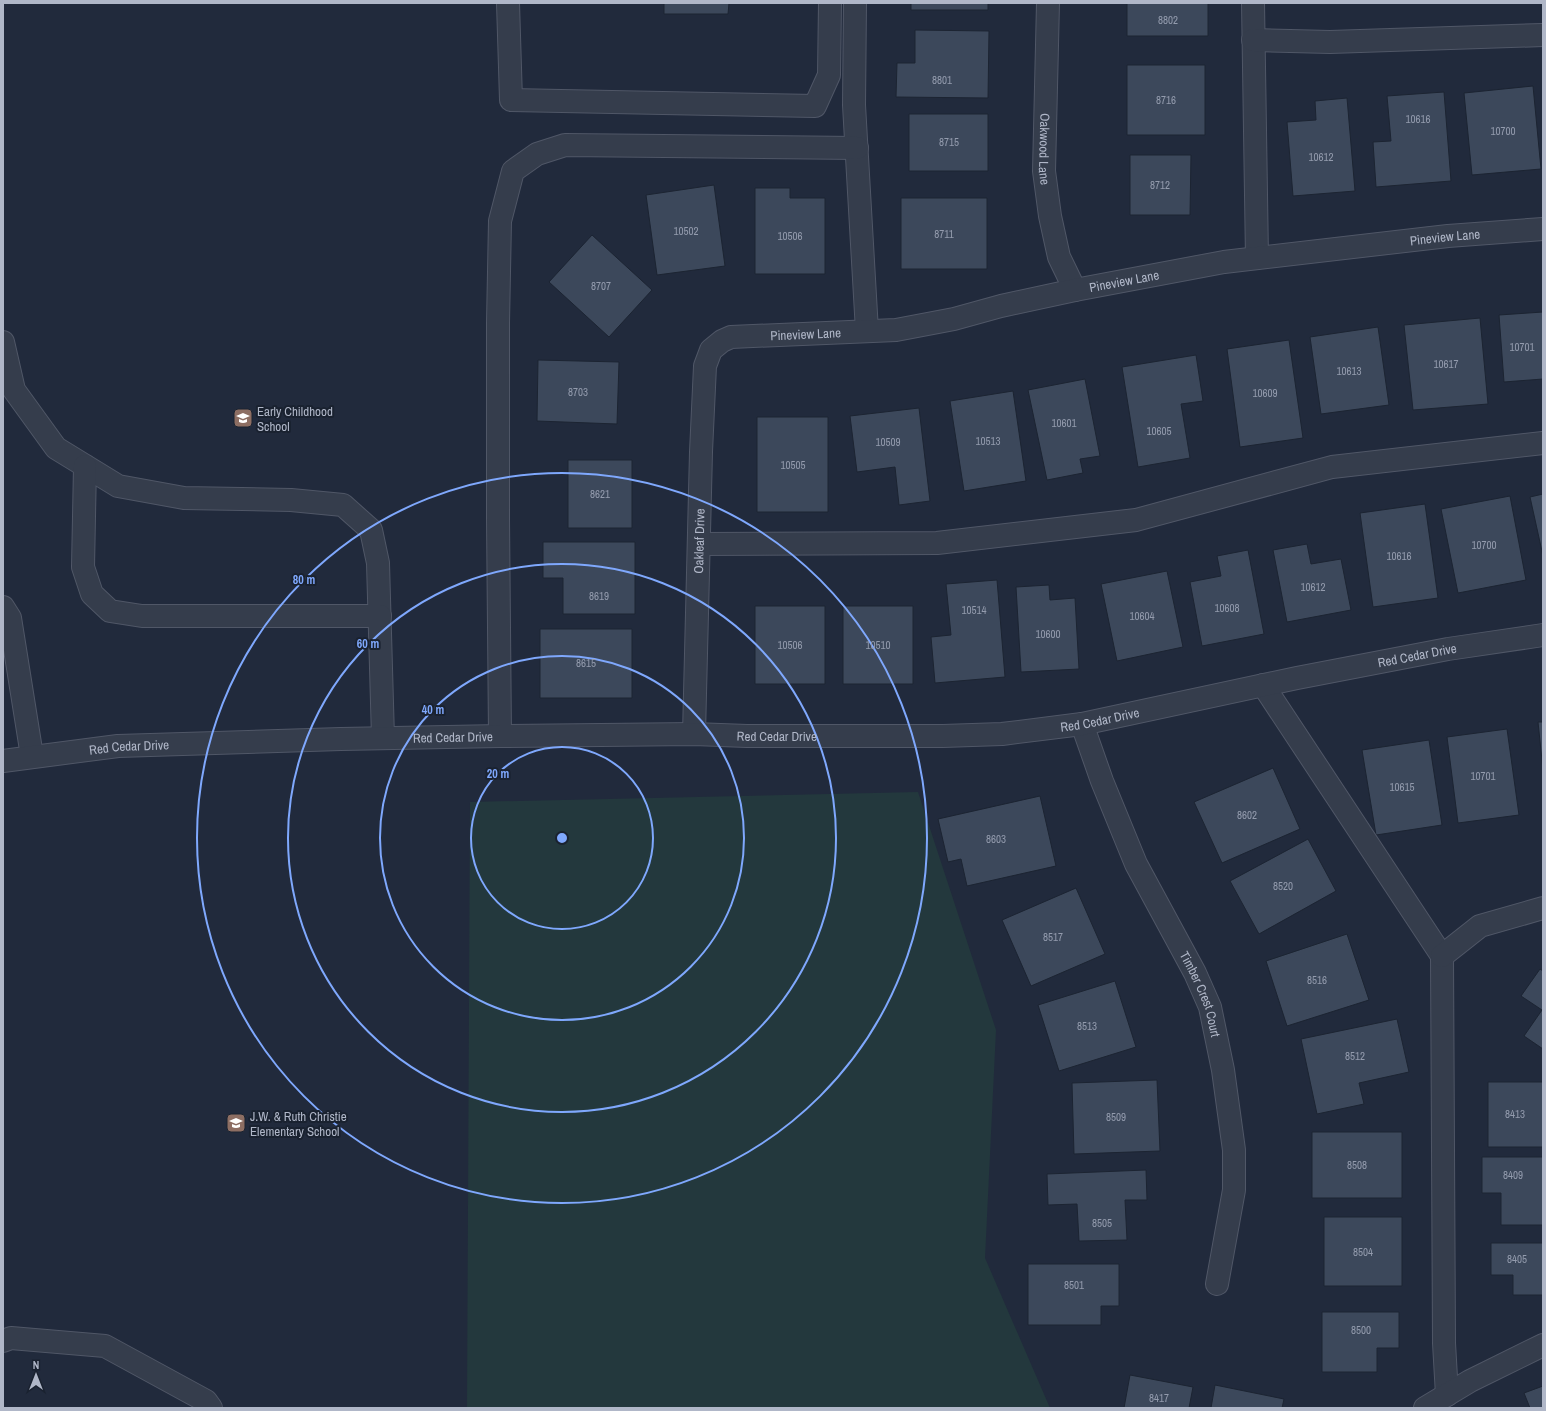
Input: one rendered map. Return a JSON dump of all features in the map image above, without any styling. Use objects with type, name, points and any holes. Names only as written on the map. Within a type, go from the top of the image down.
[{"type":"street","points":[[508,3],[511,100],[815,106],[829,75],[830,3]]},
{"type":"street","points":[[854,3],[854,105],[867,331]]},
{"type":"street","name":"Oakwood Lane","points":[[1048,3],[1044,171],[1050,216],[1059,257],[1075,290]]},
{"type":"street","points":[[1253,3],[1257,258]]},
{"type":"street","points":[[1253,40],[1330,42],[1543,35]]},
{"type":"street","points":[[500,736],[498,323],[500,221],[513,171],[537,154],[565,145],[856,148]]},
{"type":"street","name":"Pineview Lane","points":[[711,350],[722,341],[731,337],[896,330],[954,319],[1001,306],[1075,290],[1224,262],[1448,236],[1543,229]]},
{"type":"street","points":[[3,342],[14,390],[56,448],[118,486],[184,498],[291,500],[343,505],[371,530],[378,563],[383,738]]},
{"type":"street","name":"Oakleaf Drive","points":[[694,734],[701,452],[705,366],[711,350]]},
{"type":"street","points":[[699,544],[937,543],[1136,520],[1332,467],[1543,443]]},
{"type":"street","points":[[85,466],[83,567],[92,594],[110,611],[142,616],[380,616]]},
{"type":"street","points":[[3,607],[10,618],[32,756]]},
{"type":"street","name":"Red Cedar Drive","points":[[3,760],[118,746],[383,738],[694,734],[747,736],[943,736],[1002,734],[1082,724],[1263,685],[1448,649],[1543,635]]},
{"type":"street","points":[[1263,685],[1442,956],[1444,1335],[1447,1395]]},
{"type":"street","name":"Timber Crest Court","points":[[1082,724],[1102,781],[1136,864],[1195,973],[1210,1007],[1223,1070],[1234,1150],[1234,1190],[1217,1284]]},
{"type":"street","points":[[1442,956],[1480,926],[1543,908]]},
{"type":"street","points":[[3,1341],[11,1338],[105,1346],[206,1401],[211,1408]]},
{"type":"street","points":[[1425,1408],[1470,1381],[1543,1345]]},
{"type":"green space","points":[[918,792],[996,1030],[985,1258],[1050,1408],[467,1408],[470,802]]},
{"type":"building","points":[[664,3],[729,3],[728,14],[664,14]]},
{"type":"building","points":[[911,3],[988,3],[988,10],[911,10]]},
{"type":"building","points":[[1127,3],[1208,3],[1208,36],[1127,36]]},
{"type":"building","points":[[915,30],[989,31],[988,98],[896,97],[897,63],[915,63]]},
{"type":"building","points":[[1127,65],[1205,65],[1205,135],[1127,135]]},
{"type":"building","points":[[1533,86],[1541,169],[1472,175],[1464,93]]},
{"type":"building","points":[[1444,92],[1451,181],[1376,187],[1373,142],[1391,141],[1387,96]]},
{"type":"building","points":[[1347,98],[1355,191],[1293,196],[1287,122],[1316,120],[1315,101]]},
{"type":"building","points":[[909,114],[988,114],[988,171],[909,171]]},
{"type":"building","points":[[1130,155],[1191,155],[1190,215],[1130,215]]},
{"type":"building","points":[[714,185],[725,266],[657,275],[646,195]]},
{"type":"building","points":[[755,188],[790,188],[790,198],[825,198],[825,274],[755,274]]},
{"type":"building","points":[[901,198],[987,198],[987,269],[901,269]]},
{"type":"building","points":[[592,235],[652,290],[609,337],[549,282]]},
{"type":"building","points":[[1543,312],[1543,379],[1504,382],[1499,315]]},
{"type":"building","points":[[1480,318],[1488,404],[1413,410],[1404,325]]},
{"type":"building","points":[[1378,327],[1389,405],[1321,414],[1310,337]]},
{"type":"building","points":[[1289,340],[1303,438],[1240,447],[1227,349]]},
{"type":"building","points":[[1196,355],[1203,401],[1181,404],[1190,458],[1138,467],[1122,367]]},
{"type":"building","points":[[538,360],[619,362],[617,424],[537,421]]},
{"type":"building","points":[[1085,379],[1100,456],[1080,459],[1083,473],[1047,480],[1028,390]]},
{"type":"building","points":[[1013,391],[1026,481],[964,491],[950,401]]},
{"type":"building","points":[[919,408],[930,501],[899,505],[895,467],[857,472],[850,416]]},
{"type":"building","points":[[757,417],[828,417],[828,512],[757,512]]},
{"type":"building","points":[[568,460],[632,460],[632,528],[568,528]]},
{"type":"building","points":[[1543,494],[1543,556],[1530,497]]},
{"type":"building","points":[[1510,496],[1526,580],[1458,593],[1441,509]]},
{"type":"building","points":[[1425,504],[1438,598],[1373,607],[1360,513]]},
{"type":"building","points":[[543,542],[635,542],[635,614],[563,614],[563,578],[543,578]]},
{"type":"building","points":[[1307,544],[1311,564],[1341,559],[1351,610],[1287,622],[1273,550]]},
{"type":"building","points":[[1248,550],[1264,634],[1202,646],[1190,582],[1221,576],[1217,556]]},
{"type":"building","points":[[1167,571],[1183,647],[1117,661],[1101,584]]},
{"type":"building","points":[[997,580],[1005,677],[935,683],[931,637],[951,635],[946,584]]},
{"type":"building","points":[[1049,585],[1050,600],[1075,598],[1079,669],[1021,672],[1016,587]]},
{"type":"building","points":[[755,606],[825,606],[825,684],[755,684]]},
{"type":"building","points":[[843,606],[913,606],[913,684],[843,684]]},
{"type":"building","points":[[540,629],[632,629],[632,698],[540,698]]},
{"type":"building","points":[[1538,722],[1543,722],[1543,770]]},
{"type":"building","points":[[1507,729],[1519,815],[1458,823],[1447,737]]},
{"type":"building","points":[[1429,740],[1442,825],[1376,835],[1362,750]]},
{"type":"building","points":[[1273,768],[1300,829],[1222,863],[1194,802]]},
{"type":"building","points":[[1040,796],[1056,866],[967,886],[961,859],[948,862],[938,819]]},
{"type":"building","points":[[1308,839],[1336,891],[1259,934],[1230,881]]},
{"type":"building","points":[[1076,888],[1105,954],[1031,986],[1002,920]]},
{"type":"building","points":[[1347,934],[1369,1000],[1287,1026],[1266,961]]},
{"type":"building","points":[[1540,969],[1543,971],[1543,1049],[1524,1036],[1542,1010],[1521,996]]},
{"type":"building","points":[[1115,981],[1136,1047],[1059,1071],[1038,1005]]},
{"type":"building","points":[[1397,1019],[1409,1072],[1359,1083],[1364,1104],[1317,1114],[1301,1039]]},
{"type":"building","points":[[1157,1080],[1160,1151],[1074,1154],[1072,1083]]},
{"type":"building","points":[[1488,1082],[1543,1082],[1543,1147],[1488,1147]]},
{"type":"building","points":[[1312,1132],[1402,1132],[1402,1198],[1312,1198]]},
{"type":"building","points":[[1482,1157],[1543,1157],[1543,1225],[1501,1225],[1501,1193],[1482,1193]]},
{"type":"building","points":[[1146,1170],[1147,1200],[1125,1200],[1127,1240],[1079,1241],[1077,1204],[1048,1205],[1047,1174]]},
{"type":"building","points":[[1324,1217],[1402,1217],[1402,1286],[1324,1286]]},
{"type":"building","points":[[1491,1243],[1543,1243],[1543,1295],[1513,1295],[1513,1275],[1491,1275]]},
{"type":"building","points":[[1028,1264],[1119,1264],[1119,1306],[1101,1306],[1101,1325],[1028,1325]]},
{"type":"building","points":[[1322,1312],[1399,1312],[1399,1348],[1377,1348],[1377,1372],[1322,1372]]},
{"type":"building","points":[[1130,1375],[1193,1387],[1189,1408],[1124,1408]]},
{"type":"building","points":[[1215,1385],[1284,1399],[1282,1408],[1211,1408]]},
{"type":"building","points":[[1543,1386],[1543,1408],[1530,1408],[1524,1393]]},
{"type":"place","name":"Early Childhood School","points":[[243,418]]},
{"type":"place","name":"J.W. & Ruth Christie Elementary School","points":[[236,1123]]}]
